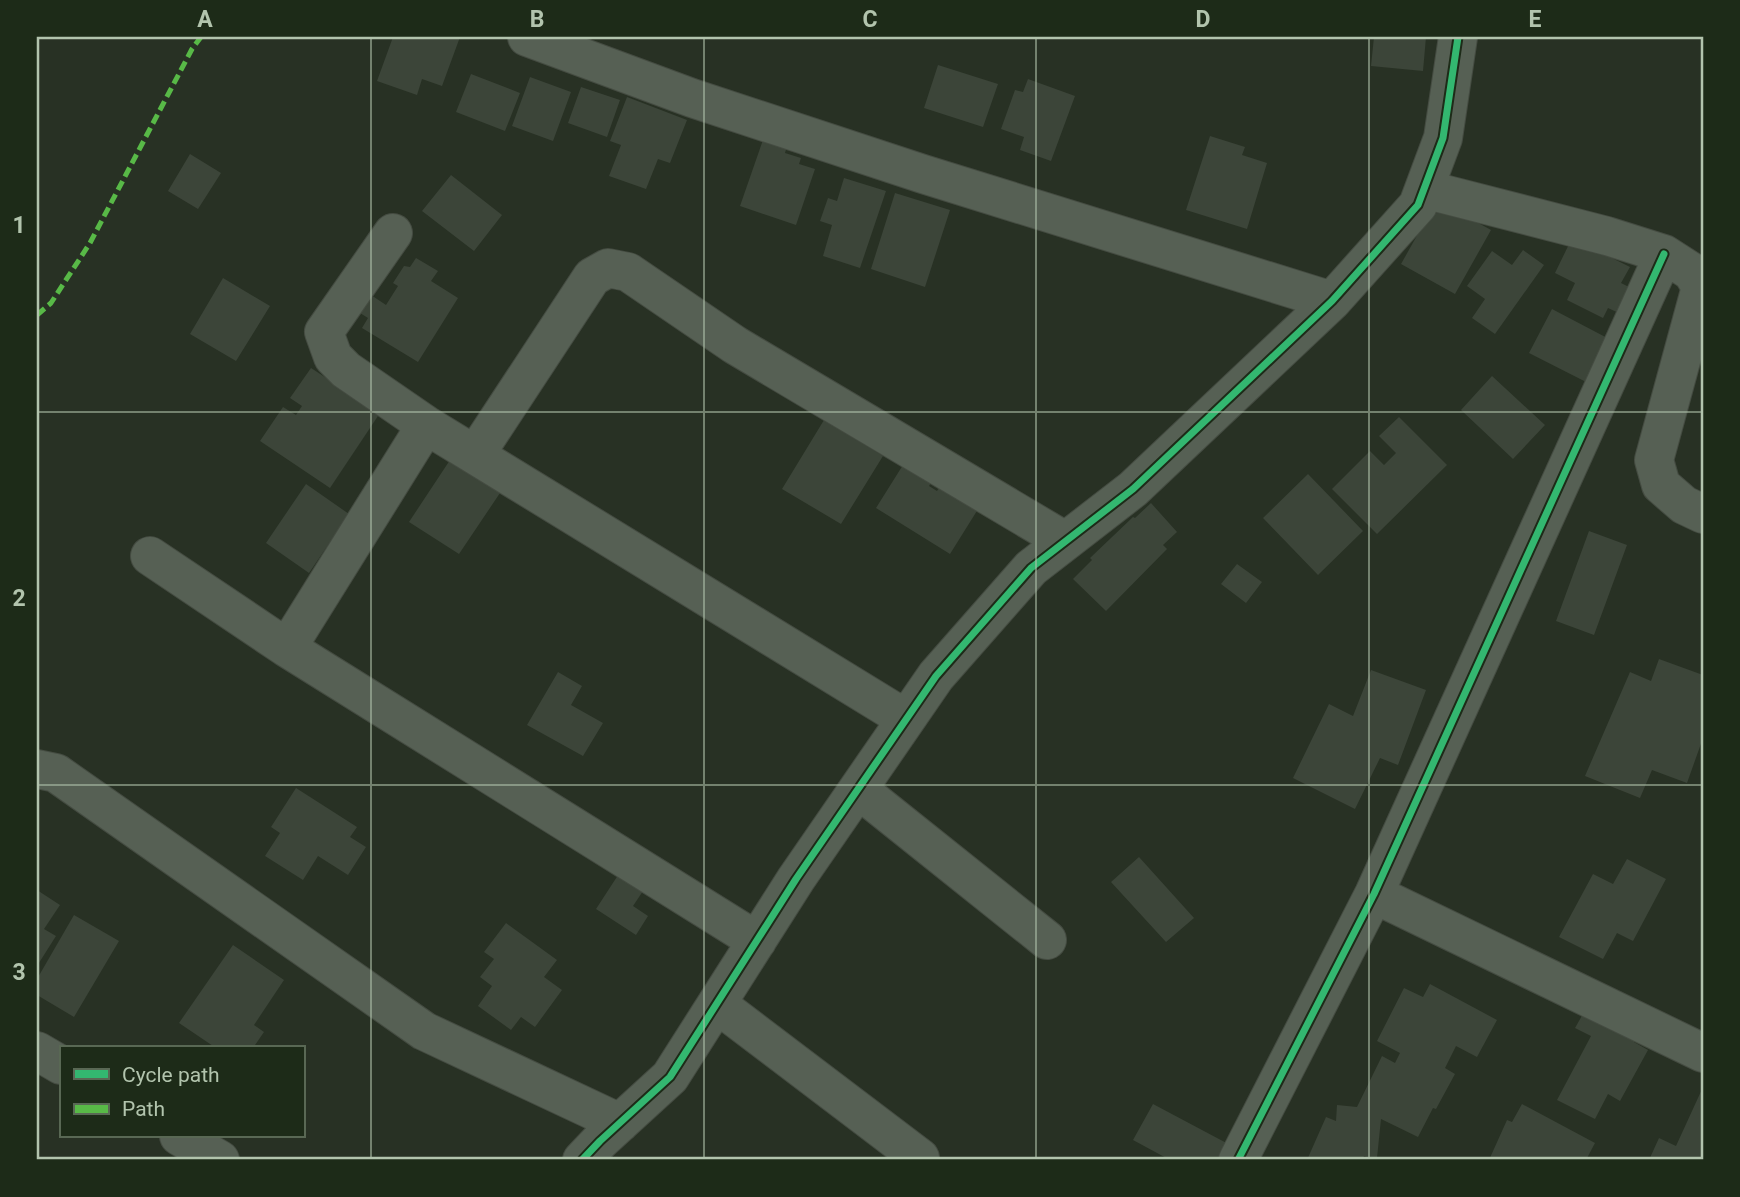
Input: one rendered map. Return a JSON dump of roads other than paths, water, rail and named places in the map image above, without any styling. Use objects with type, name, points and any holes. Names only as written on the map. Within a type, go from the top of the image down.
[{"type":"street","points":[[527,37],[705,103],[923,174],[1332,300]]},
{"type":"street","points":[[582,1160],[670,1077],[796,879],[936,676],[1031,568],[1133,489],[1332,300],[1418,205],[1443,138],[1458,37]]},
{"type":"street","points":[[1424,189],[1607,236],[1664,254],[1692,272],[1701,286],[1654,460],[1661,485],[1684,505],[1703,514]]},
{"type":"street","points":[[393,233],[324,332],[333,356],[346,370],[426,425],[906,719]]},
{"type":"street","points":[[1238,1160],[1374,894],[1664,254]]},
{"type":"street","points":[[475,455],[593,277],[608,268],[628,272],[735,345],[1065,541]]},
{"type":"street","points":[[287,648],[426,425]]},
{"type":"street","points":[[150,556],[287,648],[757,942]]},
{"type":"street","points":[[37,769],[56,773],[424,1031],[620,1123]]},
{"type":"street","points":[[858,789],[1047,940]]},
{"type":"street","points":[[1374,894],[1703,1053]]},
{"type":"street","points":[[717,1004],[920,1157]]},
{"type":"street","points":[[37,1051],[60,1064]]},
{"type":"street","points":[[182,1138],[220,1160]]}]
